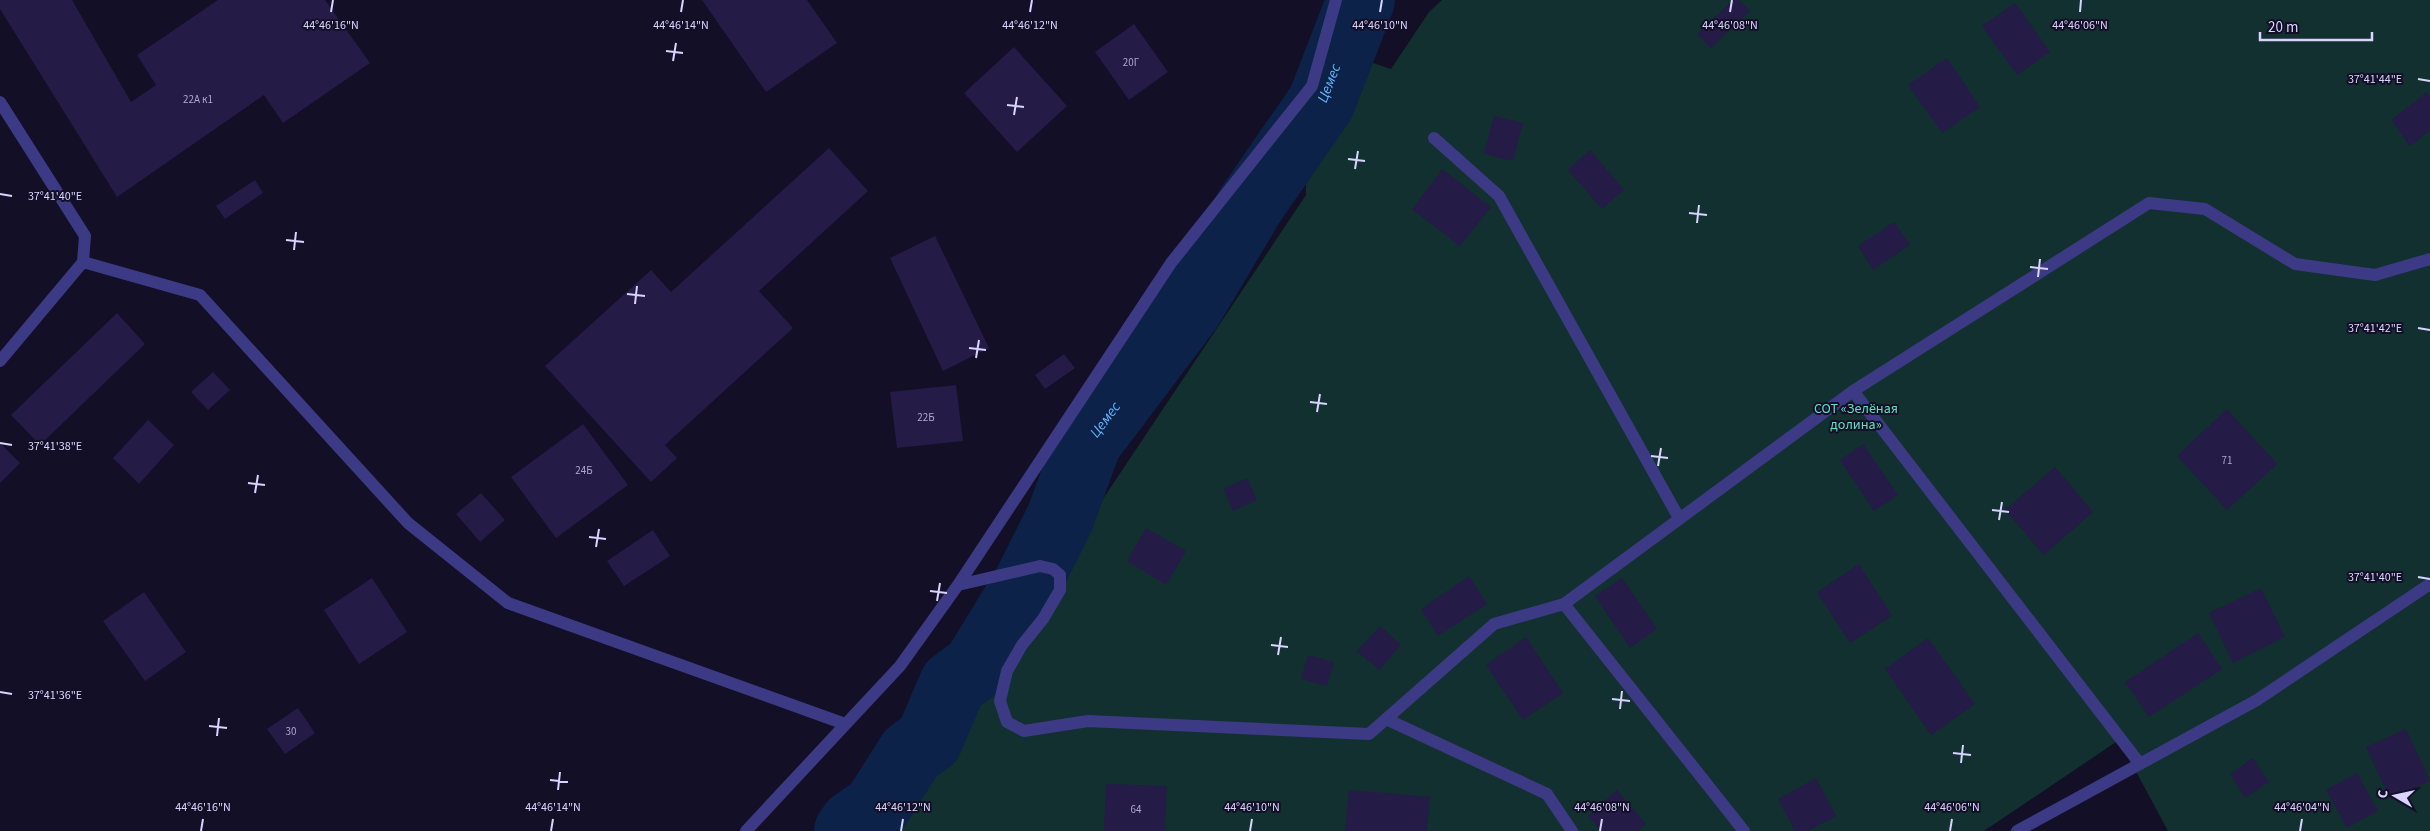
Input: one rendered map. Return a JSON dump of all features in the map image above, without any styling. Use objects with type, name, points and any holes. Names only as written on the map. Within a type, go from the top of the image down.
[{"type":"lane","points":[[746,831],[900,666],[958,585],[1171,263],[1312,86],[1336,0]]},
{"type":"lane","points":[[0,102],[85,236],[83,262],[0,361]]},
{"type":"lane","points":[[1434,138],[1499,196],[1679,518]]},
{"type":"lane","points":[[958,585],[1040,566],[1053,569],[1060,575],[1060,590],[1043,619],[1022,645],[1007,671],[1000,701],[1008,722],[1024,731],[1088,721],[1369,734],[1494,624],[1564,604],[1853,390],[2149,203],[2205,209],[2295,264],[2375,275],[2430,259]]},
{"type":"lane","points":[[83,262],[200,295],[408,523],[508,603],[845,724]]},
{"type":"lane","points":[[1853,390],[2140,764]]},
{"type":"lane","points":[[2018,831],[2257,700],[2430,584]]},
{"type":"lane","points":[[1564,604],[1744,831]]},
{"type":"lane","points":[[1386,719],[1547,794],[1572,831]]},
{"type":"green space","name":"СОТ «Зелёная долина»","points":[[1442,0],[2430,0],[2430,831],[2168,831],[2119,740],[1984,831],[881,831],[1306,195],[1306,164],[1370,62],[1391,69],[1429,12]]},
{"type":"building","points":[[0,0],[72,0],[131,102],[156,85],[137,55],[218,0],[325,0],[370,63],[283,123],[264,95],[117,197],[0,9]]},
{"type":"building","points":[[702,0],[807,0],[837,43],[766,92]]},
{"type":"building","points":[[1733,0],[1739,0],[1750,11],[1711,48],[1697,34]]},
{"type":"building","points":[[2015,3],[2050,52],[2017,75],[1982,26]]},
{"type":"building","points":[[1134,24],[1168,72],[1129,100],[1095,52]]},
{"type":"building","points":[[1014,47],[1067,106],[1017,152],[964,93]]},
{"type":"building","points":[[1947,58],[1980,107],[1942,133],[1908,85]]},
{"type":"building","points":[[2427,92],[2430,96],[2430,131],[2410,146],[2391,120]]},
{"type":"building","points":[[1494,116],[1523,123],[1513,161],[1484,154]]},
{"type":"building","points":[[829,148],[868,191],[759,291],[793,328],[665,445],[677,458],[651,482],[545,366],[651,270],[671,292]]},
{"type":"building","points":[[1590,150],[1624,190],[1602,209],[1568,170]]},
{"type":"building","points":[[1442,169],[1491,207],[1460,246],[1412,209]]},
{"type":"building","points":[[255,180],[263,193],[225,219],[216,206]]},
{"type":"building","points":[[1894,222],[1910,245],[1873,270],[1858,246]]},
{"type":"building","points":[[935,236],[989,348],[943,371],[890,258]]},
{"type":"building","points":[[117,313],[145,344],[40,445],[11,415]]},
{"type":"building","points":[[1064,354],[1075,368],[1045,389],[1035,375]]},
{"type":"building","points":[[213,372],[230,390],[208,410],[191,392]]},
{"type":"building","points":[[956,385],[963,441],[897,448],[890,392]]},
{"type":"building","points":[[2227,409],[2277,464],[2227,510],[2177,456]]},
{"type":"building","points":[[148,420],[174,445],[139,484],[113,458]]},
{"type":"building","points":[[583,424],[628,485],[556,538],[511,477]]},
{"type":"building","points":[[0,443],[20,463],[0,483]]},
{"type":"building","points":[[1863,444],[1898,495],[1874,511],[1840,460]]},
{"type":"building","points":[[2055,467],[2093,512],[2044,555],[2005,510]]},
{"type":"building","points":[[1247,478],[1257,500],[1233,511],[1223,489]]},
{"type":"building","points":[[481,493],[505,520],[480,542],[456,514]]},
{"type":"building","points":[[1146,528],[1186,551],[1166,585],[1127,561]]},
{"type":"building","points":[[653,530],[670,556],[624,586],[607,561]]},
{"type":"building","points":[[1859,564],[1892,616],[1850,643],[1817,592]]},
{"type":"building","points":[[1469,576],[1487,604],[1438,636],[1421,609]]},
{"type":"building","points":[[372,578],[407,632],[359,664],[324,610]]},
{"type":"building","points":[[1622,578],[1657,629],[1630,648],[1595,596]]},
{"type":"building","points":[[2261,588],[2285,637],[2233,663],[2209,613]]},
{"type":"building","points":[[144,592],[186,652],[145,681],[103,621]]},
{"type":"building","points":[[1380,626],[1401,645],[1379,670],[1357,651]]},
{"type":"building","points":[[2198,633],[2222,669],[2149,717],[2125,682]]},
{"type":"building","points":[[1526,637],[1563,693],[1523,720],[1486,665]]},
{"type":"building","points":[[1928,638],[1975,704],[1931,735],[1885,669]]},
{"type":"building","points":[[1308,655],[1334,662],[1327,686],[1301,679]]},
{"type":"building","points":[[298,708],[315,733],[285,754],[267,729]]},
{"type":"building","points":[[2406,729],[2430,781],[2390,799],[2366,747]]},
{"type":"building","points":[[2253,758],[2269,782],[2245,798],[2230,774]]},
{"type":"building","points":[[2357,773],[2378,811],[2347,828],[2326,790]]},
{"type":"building","points":[[1816,778],[1836,816],[1808,831],[1795,831],[1778,799]]},
{"type":"building","points":[[1106,784],[1167,786],[1165,831],[1104,831]]},
{"type":"building","points":[[1349,790],[1430,797],[1427,831],[1345,831]]},
{"type":"building","points":[[1617,790],[1646,824],[1638,831],[1601,831],[1588,816]]},
{"type":"waterway","name":"Цемес","points":[[848,831],[853,824],[876,808],[911,753],[929,740],[953,684],[976,667],[1028,582],[1060,518],[1088,442],[1189,308],[1251,204],[1321,103],[1361,0]]}]
